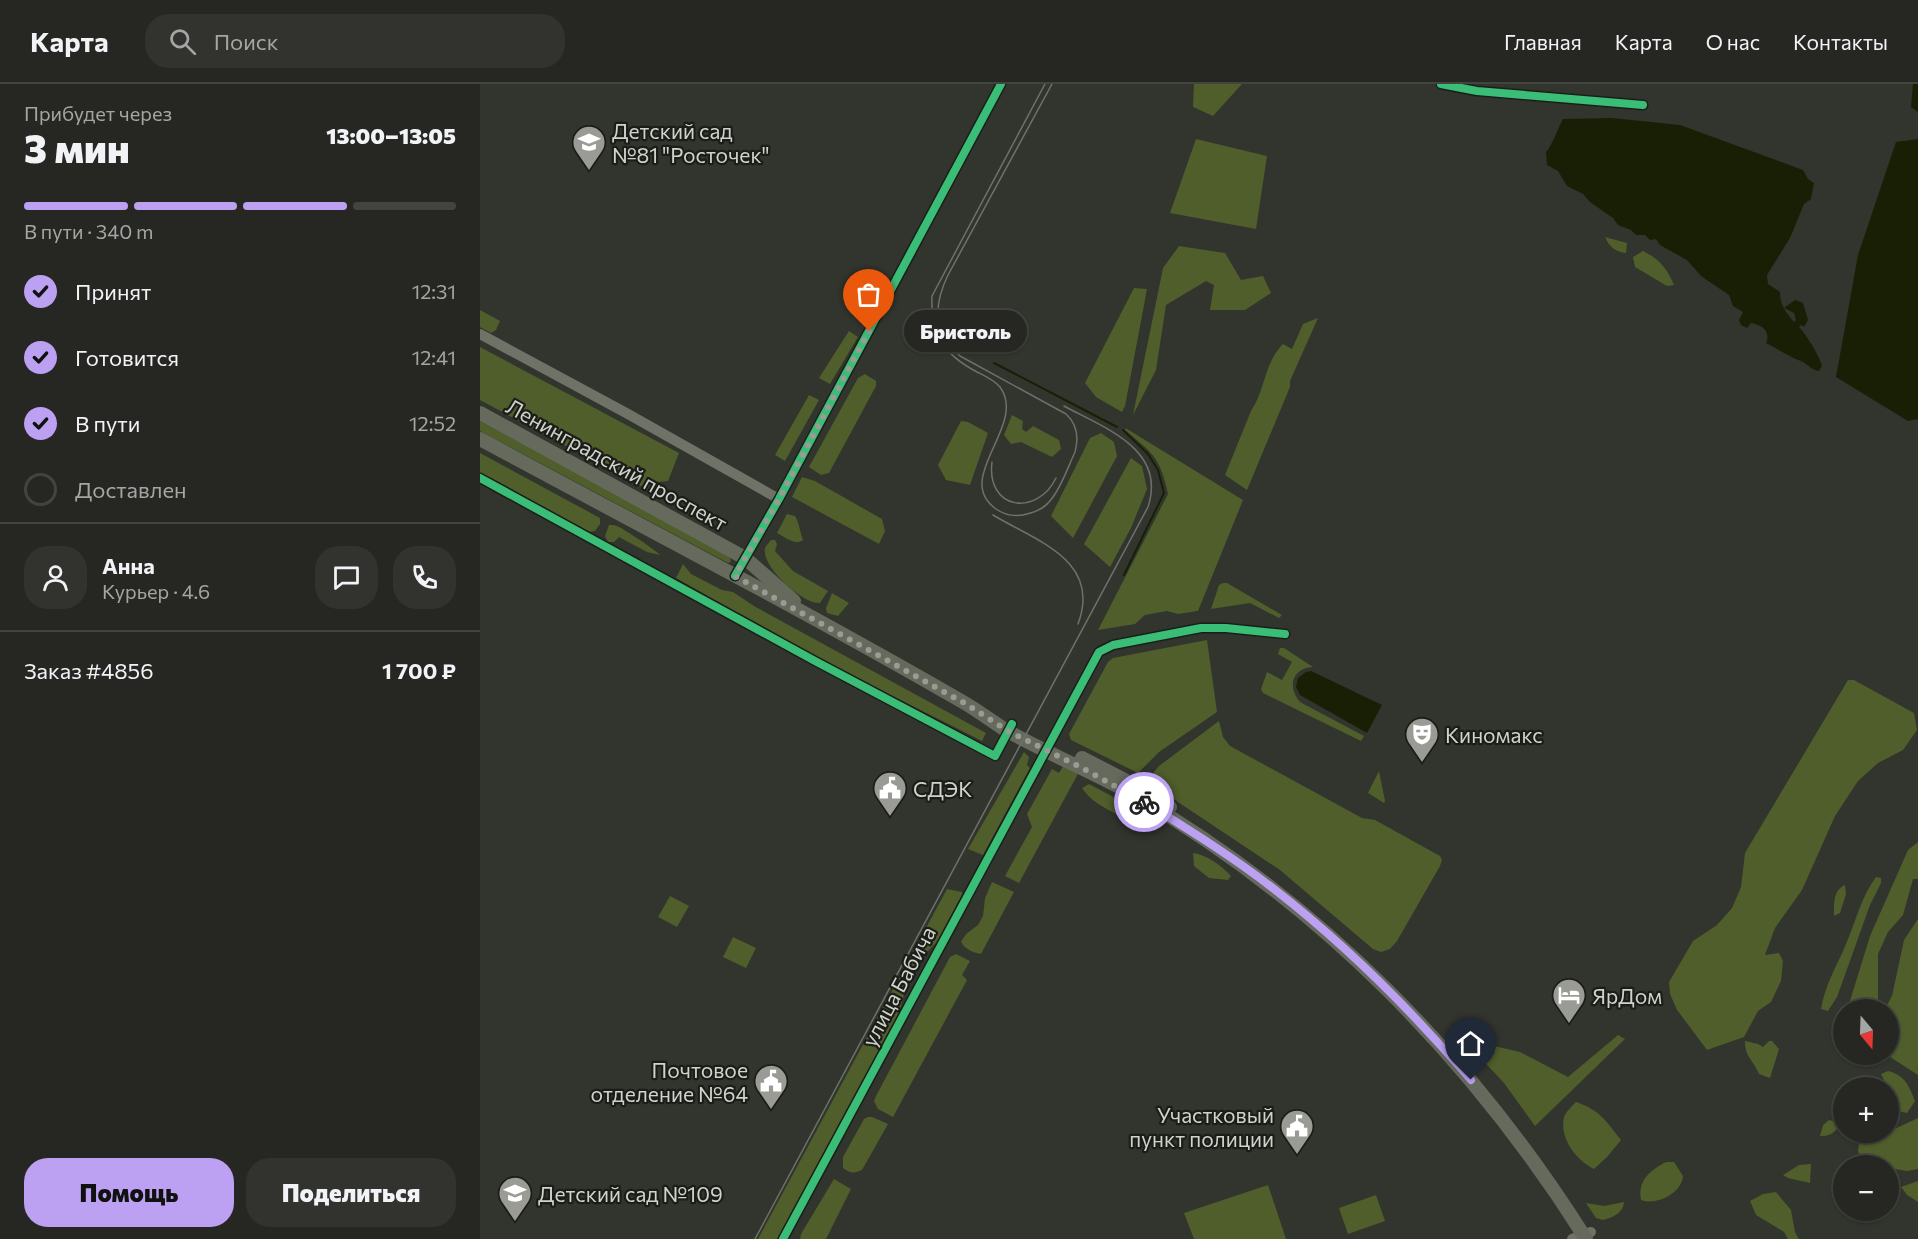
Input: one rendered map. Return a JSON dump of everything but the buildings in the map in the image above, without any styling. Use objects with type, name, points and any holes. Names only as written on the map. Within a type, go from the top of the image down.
[{"type":"main road","name":"Ленинградский проспект","points":[[480,413],[745,558],[816,620]]},
{"type":"main road","name":"Ленинградский проспект","points":[[480,439],[816,620],[1010,728],[1048,746],[1133,795],[1245,867],[1333,938],[1416,1018],[1483,1094],[1516,1136],[1586,1237]]},
{"type":"street","points":[[735,576],[779,499],[1001,84]]},
{"type":"street","points":[[1441,84],[1477,91],[1643,105]]},
{"type":"street","points":[[480,334],[779,499]]},
{"type":"street","points":[[480,478],[815,661],[995,756],[1010,728]]},
{"type":"street","name":"улица Бабича","points":[[783,1239],[1095,658],[1102,649],[1110,645],[1201,628],[1285,634]]},
{"type":"green space","points":[[1194,84],[1242,84],[1213,116],[1193,107]]},
{"type":"green space","points":[[1196,139],[1267,156],[1256,229],[1170,213]]},
{"type":"green space","points":[[1605,237],[1627,243],[1626,253],[1613,248]]},
{"type":"green space","points":[[1179,246],[1225,253],[1241,280],[1263,276],[1271,293],[1245,310],[1210,310],[1214,285],[1206,281],[1166,305],[1156,370],[1133,415],[1163,268]]},
{"type":"green space","points":[[1643,251],[1662,265],[1674,285],[1667,286],[1635,267],[1633,257]]},
{"type":"green space","points":[[1134,288],[1147,289],[1122,412],[1096,397],[1085,383]]},
{"type":"green space","points":[[480,310],[500,321],[496,330],[491,333],[480,327]]},
{"type":"green space","points":[[1318,318],[1290,381],[1290,387],[1247,490],[1225,475],[1256,403],[1268,368],[1283,344],[1292,349],[1303,324]]},
{"type":"green space","points":[[849,331],[858,337],[830,384],[819,378]]},
{"type":"green space","points":[[480,347],[679,453],[668,481],[657,482],[654,493],[480,400]]},
{"type":"green space","points":[[865,374],[876,381],[876,386],[829,473],[821,475],[809,467],[858,378]]},
{"type":"green space","points":[[809,395],[819,400],[785,461],[775,455]]},
{"type":"green space","points":[[1012,415],[1023,421],[1022,429],[1026,432],[1033,426],[1059,440],[1061,449],[1052,457],[1021,442],[1011,444],[1004,435]]},
{"type":"green space","points":[[480,421],[699,539],[730,557],[731,561],[726,562],[480,431]]},
{"type":"green space","points":[[961,421],[968,422],[988,433],[970,485],[946,480],[938,465]]},
{"type":"green space","points":[[1124,429],[1243,500],[1198,611],[1178,614],[1167,611],[1145,615],[1135,624],[1098,630],[1168,494],[1162,471],[1154,456]]},
{"type":"green space","points":[[1101,433],[1114,442],[1117,456],[1073,538],[1051,516],[1090,438]]},
{"type":"green space","points":[[480,453],[600,518],[600,524],[595,531],[589,532],[480,473]]},
{"type":"green space","points":[[1131,458],[1142,466],[1147,489],[1131,528],[1110,567],[1084,544]]},
{"type":"green space","points":[[802,477],[815,481],[882,519],[885,531],[879,544],[792,497]]},
{"type":"green space","points":[[787,514],[795,516],[798,521],[803,540],[800,542],[787,539],[777,533]]},
{"type":"green space","points":[[609,525],[622,529],[660,555],[647,552],[619,537],[614,542],[608,542],[605,536]]},
{"type":"green space","points":[[771,540],[775,540],[777,544],[775,551],[793,571],[828,591],[820,603],[804,598],[776,574],[766,556],[765,548]]},
{"type":"green space","points":[[683,564],[691,574],[722,590],[733,592],[754,606],[986,733],[982,741],[817,658],[676,578]]},
{"type":"green space","points":[[1227,583],[1282,615],[1279,618],[1250,603],[1211,609],[1219,585]]},
{"type":"green space","points":[[832,593],[849,603],[838,616],[827,613],[826,608]]},
{"type":"green space","points":[[1207,640],[1217,712],[1159,752],[1138,773],[1071,740],[1069,734],[1108,662],[1113,658]]},
{"type":"green space","points":[[1280,648],[1284,648],[1313,667],[1300,671],[1294,679],[1294,690],[1300,702],[1364,736],[1361,741],[1263,693],[1261,689],[1267,672],[1282,680],[1292,662],[1278,654]]},
{"type":"green space","points":[[1848,680],[1854,680],[1914,713],[1917,730],[1903,750],[1878,763],[1858,781],[1835,816],[1802,890],[1775,928],[1765,955],[1779,953],[1783,961],[1781,981],[1771,1002],[1758,1011],[1744,1037],[1707,1050],[1677,1010],[1670,994],[1669,982],[1693,941],[1717,925],[1732,908],[1741,887],[1745,853]]},
{"type":"green space","points":[[1219,721],[1223,737],[1230,746],[1362,818],[1375,820],[1440,856],[1442,860],[1440,866],[1397,941],[1390,949],[1381,952],[1373,949],[1280,870],[1160,790],[1159,785],[1153,781],[1153,773],[1159,766]]},
{"type":"green space","points":[[1024,752],[1029,757],[1027,765],[1030,768],[983,855],[968,849]]},
{"type":"green space","points":[[1065,763],[1080,770],[1019,883],[1005,876],[1032,827],[1027,814],[1052,769],[1059,773]]},
{"type":"green space","points":[[1379,771],[1385,801],[1384,803],[1368,793]]},
{"type":"green space","points":[[1089,784],[1117,799],[1125,808],[1125,812],[1118,815],[1093,800],[1082,788]]},
{"type":"green space","points":[[1918,842],[1918,879],[1913,879],[1903,915],[1888,932],[1878,954],[1878,999],[1851,999],[1870,936],[1908,850]]},
{"type":"green space","points":[[1193,853],[1213,861],[1231,876],[1228,880],[1209,878],[1194,866]]},
{"type":"green space","points":[[1876,877],[1881,878],[1837,997],[1833,999],[1828,1011],[1821,1009],[1828,984]]},
{"type":"green space","points":[[992,882],[1014,892],[981,954],[965,947],[961,942],[966,934],[978,925],[983,916],[985,898]]},
{"type":"green space","points":[[1845,885],[1846,894],[1840,913],[1834,916],[1836,894]]},
{"type":"green space","points":[[947,889],[962,892],[962,895],[937,942],[918,961],[905,984],[900,1011],[777,1239],[758,1239]]},
{"type":"green space","points":[[670,896],[689,906],[677,927],[658,917]]},
{"type":"green space","points":[[1918,919],[1918,1075],[1899,1063],[1899,999],[1890,999],[1904,940]]},
{"type":"green space","points":[[733,937],[756,948],[746,968],[723,957]]},
{"type":"green space","points":[[956,954],[970,961],[962,975],[967,980],[893,1117],[878,1109],[874,1101],[950,957]]},
{"type":"green space","points":[[1618,1035],[1625,1039],[1535,1126],[1504,1083],[1477,1054],[1474,1045],[1477,1042],[1520,1052],[1568,1077]]},
{"type":"green space","points":[[1745,1041],[1763,1047],[1772,1041],[1779,1049],[1770,1078],[1759,1074],[1748,1055]]},
{"type":"green space","points":[[1888,1071],[1899,1075],[1906,1082],[1915,1101],[1907,1113],[1899,1111],[1899,1077],[1882,1077],[1881,1074]]},
{"type":"green space","points":[[1576,1102],[1597,1113],[1621,1140],[1594,1169],[1570,1148],[1564,1133],[1564,1117]]},
{"type":"green space","points":[[868,1117],[888,1124],[862,1170],[850,1172],[843,1168],[843,1157],[864,1119]]},
{"type":"green space","points":[[1918,1118],[1918,1169],[1899,1170],[1899,1155],[1861,1155],[1858,1152],[1859,1143],[1899,1143],[1899,1127]]},
{"type":"green space","points":[[1829,1120],[1833,1121],[1833,1133],[1820,1136],[1823,1125]]},
{"type":"green space","points":[[1666,1162],[1674,1162],[1683,1176],[1682,1182],[1673,1193],[1661,1200],[1641,1200],[1641,1187],[1646,1176]]},
{"type":"green space","points":[[1811,1164],[1810,1183],[1783,1175],[1799,1165]]},
{"type":"green space","points":[[834,1179],[851,1189],[826,1239],[800,1239],[801,1234]]},
{"type":"green space","points":[[1918,1181],[1918,1202],[1907,1195],[1901,1187]]},
{"type":"green space","points":[[1268,1185],[1286,1239],[1194,1239],[1184,1213]]},
{"type":"green space","points":[[1776,1192],[1791,1210],[1795,1232],[1799,1239],[1788,1239],[1784,1232],[1756,1215],[1750,1201],[1763,1194]]},
{"type":"green space","points":[[1376,1195],[1385,1221],[1348,1234],[1339,1208]]},
{"type":"green space","points":[[1624,1202],[1624,1206],[1617,1214],[1603,1220],[1596,1218],[1586,1203],[1604,1206]]},
{"type":"shaded area","points":[[1913,84],[1918,84],[1918,112],[1911,107]]},
{"type":"shaded area","points":[[1612,118],[1680,125],[1803,170],[1808,179],[1814,183],[1811,199],[1804,204],[1790,238],[1767,275],[1768,284],[1780,292],[1782,305],[1786,312],[1794,322],[1796,320],[1794,313],[1784,308],[1795,300],[1803,303],[1808,320],[1804,327],[1801,325],[1799,327],[1818,357],[1822,366],[1819,371],[1766,343],[1766,332],[1759,325],[1751,323],[1747,328],[1741,325],[1739,320],[1743,312],[1733,306],[1729,295],[1701,276],[1687,260],[1660,245],[1656,239],[1650,240],[1645,235],[1636,235],[1631,230],[1618,225],[1613,218],[1590,202],[1583,194],[1567,186],[1558,171],[1547,165],[1546,152],[1563,119]]},
{"type":"shaded area","points":[[1918,139],[1918,419],[1908,421],[1836,377],[1858,255],[1896,142]]},
{"type":"shaded area","points":[[1311,671],[1382,705],[1367,733],[1300,695],[1296,687],[1298,678]]},
{"type":"waterway","points":[[994,363],[1117,427]]},
{"type":"waterway","points":[[1123,430],[1148,454],[1158,470],[1164,493],[1124,575]]},
{"type":"tram line","points":[[1045,84],[932,296],[933,321],[941,342],[955,358],[998,385],[1006,402],[1005,418],[985,467],[982,482],[985,496],[996,509],[1015,516],[1038,510],[1053,497],[1063,481],[1075,452],[1077,441],[1075,426],[1066,414],[960,356],[951,347],[940,328],[938,308],[948,275],[1052,84]]},
{"type":"tram line","points":[[755,1239],[1148,507],[1151,487],[1149,470],[1140,455],[1113,432],[1064,406]]},
{"type":"tram line","points":[[992,462],[992,478],[997,490],[1005,498],[1015,503],[1026,503],[1037,499],[1048,490],[1056,478]]},
{"type":"tram line","points":[[993,515],[1045,544],[1061,555],[1073,568],[1081,584],[1083,602],[1078,624]]},
{"type":"cycle path","points":[[735,576],[779,499],[1001,84]]},
{"type":"cycle path","points":[[1441,84],[1477,91],[1643,105]]},
{"type":"cycle path","points":[[480,478],[815,661],[995,756],[1012,724]]},
{"type":"cycle path","points":[[783,1239],[1099,652],[1113,645],[1201,628],[1285,634]]},
{"type":"way so far","points":[[869,331],[735,576],[966,704],[1008,731],[1144,802]]},
{"type":"place","name":"Детский сад №81 \"Росточек\"","points":[[589,171]]},
{"type":"place","name":"Бристоль","points":[[869,331]]},
{"type":"place","name":"Киномакс","points":[[1422,763]]},
{"type":"place","name":"СДЭК","points":[[890,817]]},
{"type":"place","name":"ЯрДом","points":[[1569,1024]]},
{"type":"place","name":"Почтовое отделение №64","points":[[771,1110]]},
{"type":"place","name":"Участковый пункт полиции","points":[[1297,1155]]},
{"type":"place","name":"Детский сад №109","points":[[515,1222]]},
{"type":"route","points":[[1144,802],[1245,867],[1298,908],[1359,962],[1416,1018],[1471,1080]]}]
